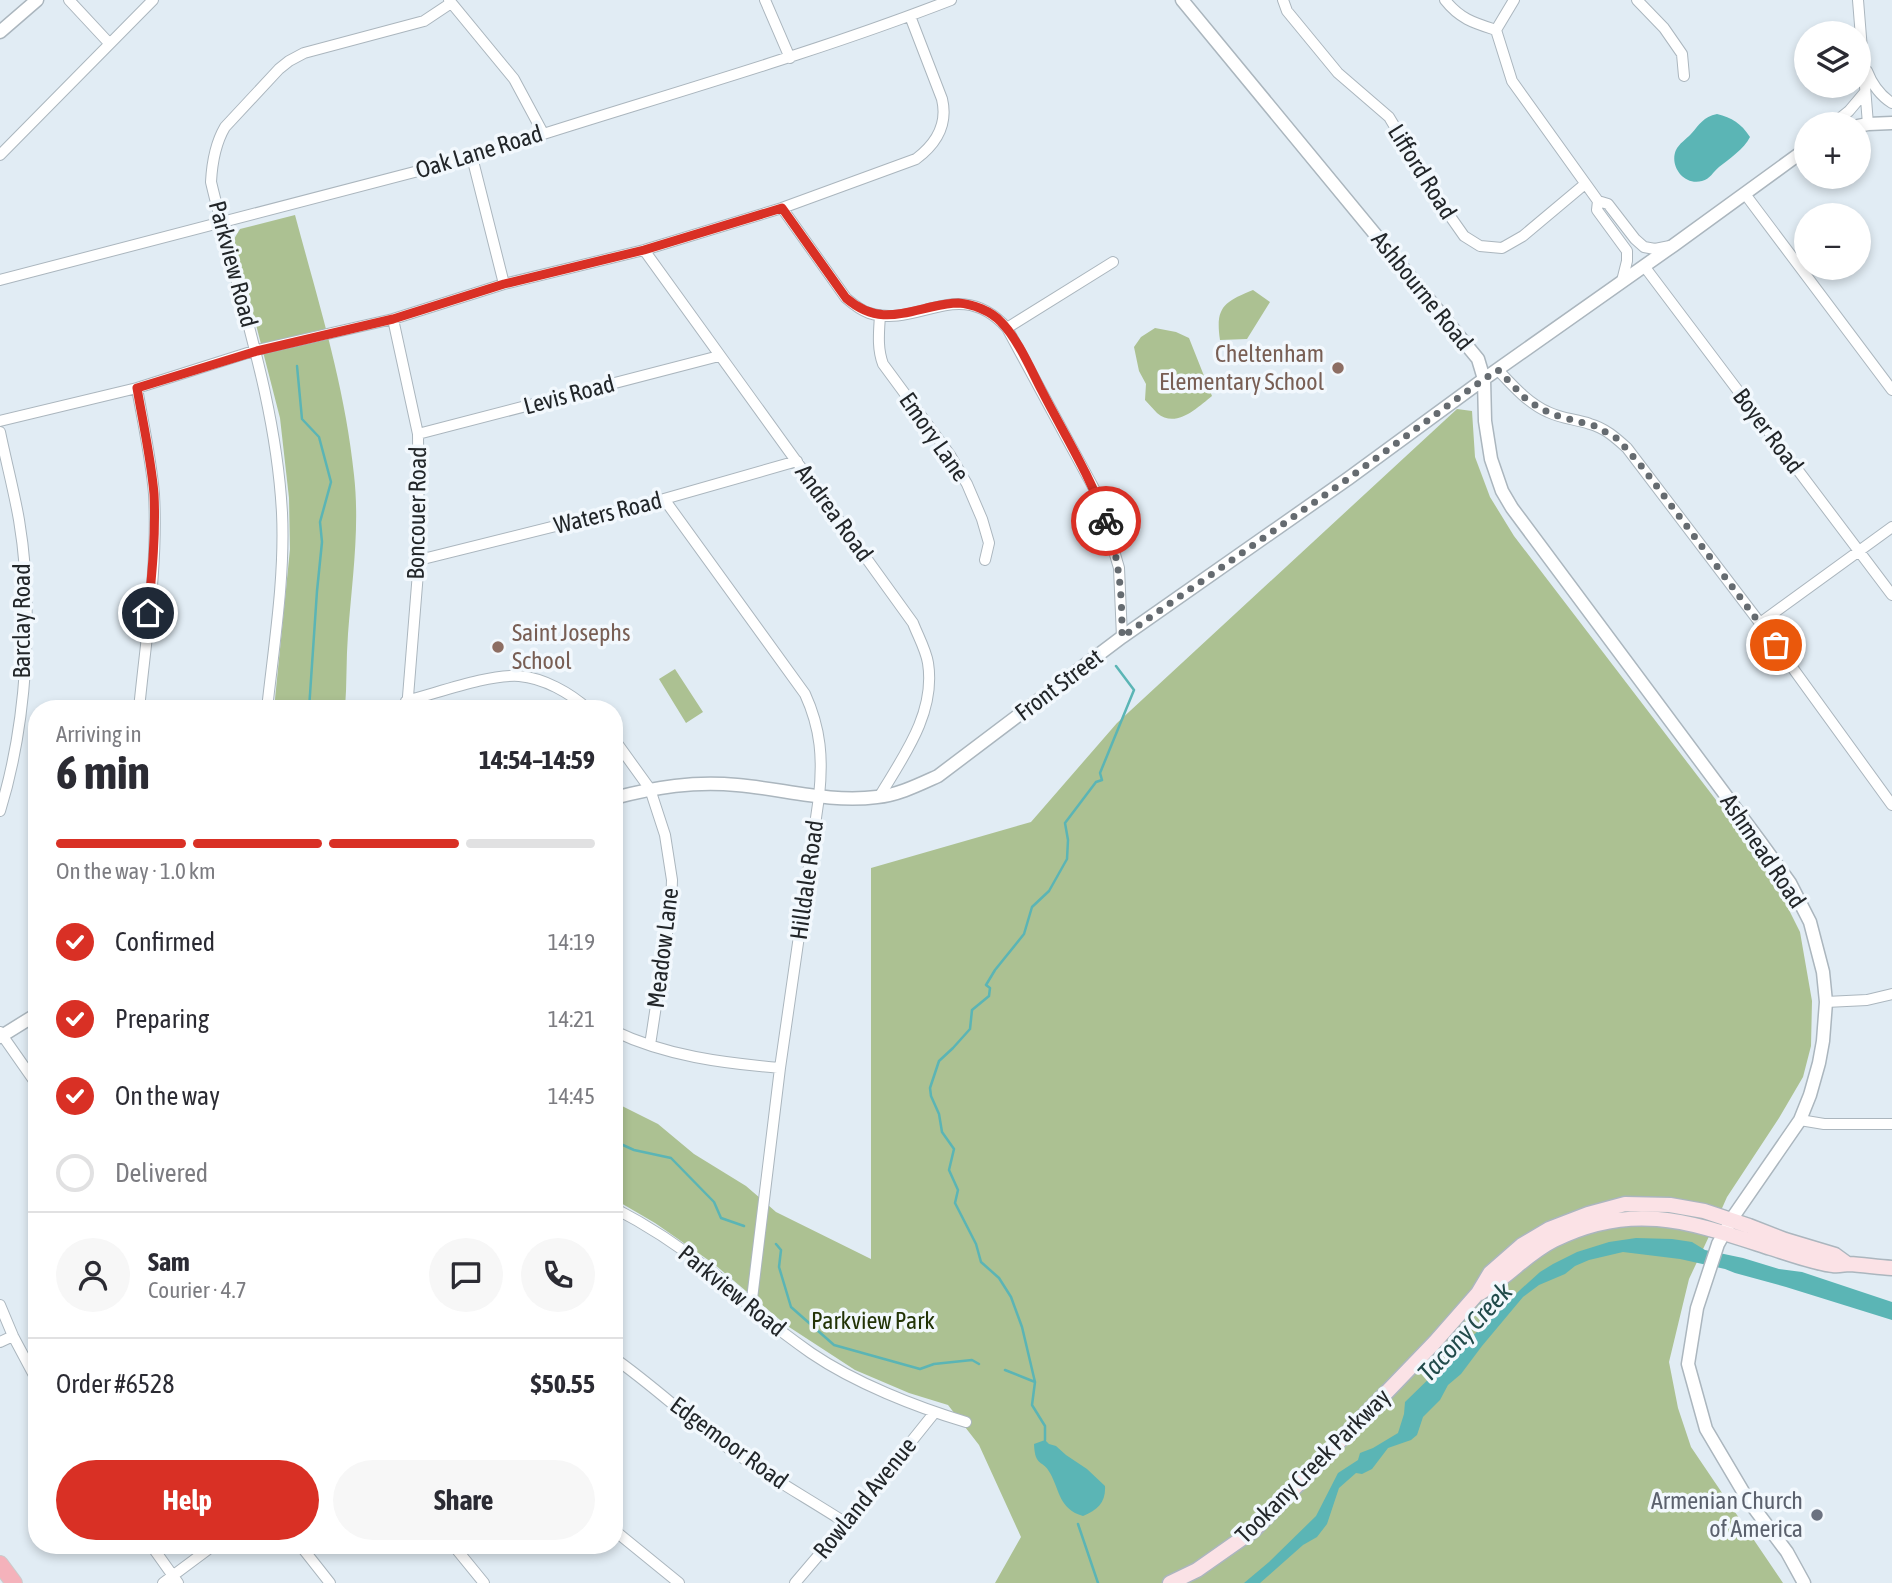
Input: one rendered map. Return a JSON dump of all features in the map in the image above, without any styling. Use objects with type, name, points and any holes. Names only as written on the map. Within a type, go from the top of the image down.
[{"type":"highway","points":[[0,1564],[14,1583]]},
{"type":"main road","name":"Tookany Creek Parkway","points":[[1170,1583],[1197,1570],[1254,1530],[1435,1342],[1478,1293],[1490,1273],[1522,1245],[1549,1229],[1625,1204],[1670,1205],[1704,1211],[1724,1232]]},
{"type":"main road","name":"Tookany Creek Parkway","points":[[1478,1293],[1501,1280],[1528,1256],[1554,1240],[1618,1219],[1657,1217],[1835,1255],[1846,1264],[1892,1268]]},
{"type":"street","points":[[0,32],[37,0]]},
{"type":"street","points":[[69,0],[109,43]]},
{"type":"street","points":[[0,155],[153,0]]},
{"type":"street","points":[[765,0],[790,58]]},
{"type":"street","name":"Oak Lane Road","points":[[0,280],[472,157],[790,58],[951,0]]},
{"type":"street","name":"Ashbourne Road","points":[[1182,0],[1466,343],[1478,359],[1484,379],[1794,158]]},
{"type":"street","name":"Lifford Road","points":[[1283,0],[1287,11],[1338,73],[1389,117],[1438,199],[1464,236],[1480,246],[1502,248],[1523,236],[1585,184]]},
{"type":"street","points":[[1445,0],[1468,21],[1496,30]]},
{"type":"street","points":[[1514,0],[1496,30],[1512,81],[1598,201],[1608,204],[1635,239],[1644,247],[1655,249],[1674,245]]},
{"type":"street","points":[[1637,0],[1664,28],[1682,54],[1684,76]]},
{"type":"street","points":[[1858,0],[1860,21]]},
{"type":"street","points":[[450,2],[514,79],[543,133]]},
{"type":"street","name":"Parkview Road","points":[[268,700],[283,552],[275,445],[257,351],[211,182],[213,159],[225,127],[289,61],[304,53],[424,21],[450,2]]},
{"type":"street","points":[[0,421],[137,388],[257,351],[393,319],[504,284],[644,250],[782,208],[916,159],[926,152],[933,142],[944,120],[945,111],[910,16]]},
{"type":"street","points":[[1871,80],[1892,103]]},
{"type":"street","points":[[1848,112],[1860,98]]},
{"type":"street","points":[[1871,124],[1892,123]]},
{"type":"street","points":[[472,157],[504,284]]},
{"type":"street","points":[[1745,194],[1892,390]]},
{"type":"street","points":[[1598,201],[1597,209],[1628,251],[1622,281]]},
{"type":"street","points":[[782,208],[846,298],[868,313],[895,316],[958,303],[988,313],[1007,328],[1098,496],[1119,568],[1122,637]]},
{"type":"street","name":"Andrea Road","points":[[644,250],[913,623],[928,662],[922,719],[879,797]]},
{"type":"street","points":[[1007,328],[1113,262]]},
{"type":"street","name":"Boyer Road","points":[[1644,267],[1892,595]]},
{"type":"street","name":"Emory Lane","points":[[880,315],[880,355],[883,364],[950,456],[967,484],[989,543],[985,560]]},
{"type":"street","name":"Boncouer Road","points":[[393,319],[418,434],[419,560],[407,700]]},
{"type":"street","name":"Levis Road","points":[[418,434],[719,356]]},
{"type":"street","points":[[1498,370],[1526,399],[1541,409],[1595,426],[1618,439],[1760,623],[1892,805]]},
{"type":"street","name":"Front Street","points":[[623,796],[681,784],[737,785],[849,799],[879,797],[906,790],[938,776],[1122,637],[1349,478],[1484,379]]},
{"type":"street","name":"Ashmead Road","points":[[1484,379],[1487,440],[1502,491],[1528,531],[1790,883],[1810,922],[1818,949],[1826,1002],[1819,1063],[1810,1096],[1800,1120],[1724,1232],[1697,1308],[1688,1364],[1702,1420],[1748,1500],[1787,1552],[1804,1583]]},
{"type":"street","points":[[137,388],[149,455],[154,522],[153,569],[140,700]]},
{"type":"street","name":"Barclay Road","points":[[0,432],[19,522],[26,590],[26,623],[22,699],[16,743],[0,811]]},
{"type":"street","name":"Waters Road","points":[[419,560],[664,499],[797,461]]},
{"type":"street","name":"Hilldale Road","points":[[664,499],[805,694],[813,711],[820,742],[822,772],[819,797],[780,1068],[751,1307]]},
{"type":"street","points":[[1760,623],[1892,527]]},
{"type":"street","points":[[422,700],[489,678],[517,676],[540,681],[564,691],[576,700]]},
{"type":"street","name":"Meadow Lane","points":[[623,752],[650,789],[666,835],[672,880],[671,907],[650,1045]]},
{"type":"street","points":[[1826,1002],[1867,1000],[1892,994]]},
{"type":"street","points":[[28,1019],[1,1035],[28,1072]]},
{"type":"street","points":[[623,1034],[682,1055],[780,1068]]},
{"type":"street","points":[[1800,1120],[1824,1124],[1892,1124]]},
{"type":"street","name":"Parkview Road","points":[[623,1213],[687,1254],[751,1307],[837,1369],[935,1412],[966,1422]]},
{"type":"street","points":[[0,1305],[28,1364]]},
{"type":"street","points":[[0,1342],[13,1336]]},
{"type":"street","name":"Edgemoor Road","points":[[623,1365],[729,1449],[846,1523]]},
{"type":"street","name":"Rowland Avenue","points":[[795,1583],[935,1412]]},
{"type":"street","points":[[623,1537],[678,1583]]},
{"type":"street","points":[[158,1554],[176,1579]]},
{"type":"street","points":[[163,1583],[176,1579],[204,1554]]},
{"type":"street","points":[[307,1554],[330,1583]]},
{"type":"street","points":[[460,1554],[484,1583]]},
{"type":"green space","points":[[295,215],[337,376],[350,442],[356,495],[345,700],[275,700],[290,549],[289,498],[280,418],[234,239],[240,229]]},
{"type":"green space","points":[[1253,290],[1270,302],[1247,339],[1220,340],[1219,320],[1224,307],[1228,302]]},
{"type":"green space","points":[[1155,328],[1189,338],[1212,396],[1179,418],[1164,417],[1145,400],[1146,384],[1139,371],[1134,347],[1141,337]]},
{"type":"green space","name":"Parkview Park","points":[[1457,409],[1472,411],[1475,457],[1490,497],[1514,536],[1739,830],[1780,892],[1800,932],[1812,1001],[1811,1046],[1803,1077],[1727,1197],[1689,1279],[1669,1362],[1678,1408],[1691,1447],[1783,1583],[995,1583],[1021,1537],[979,1445],[948,1405],[909,1393],[855,1370],[786,1325],[714,1264],[623,1204],[623,1106],[658,1124],[694,1154],[746,1186],[776,1212],[871,1259],[871,868],[1031,822],[1117,723]]},
{"type":"green space","points":[[675,669],[703,712],[686,723],[659,679]]},
{"type":"water","points":[[1717,114],[1736,122],[1750,137],[1740,150],[1707,179],[1689,181],[1676,168],[1676,150],[1702,121]]},
{"type":"water","points":[[1636,1238],[1692,1242],[1705,1250],[1779,1269],[1802,1272],[1892,1302],[1892,1320],[1725,1269],[1680,1259],[1623,1252],[1589,1260],[1539,1285],[1523,1297],[1461,1374],[1448,1385],[1440,1400],[1423,1417],[1417,1435],[1411,1440],[1388,1448],[1372,1469],[1362,1474],[1356,1473],[1339,1488],[1327,1524],[1317,1537],[1303,1545],[1260,1583],[1244,1583],[1316,1516],[1338,1473],[1358,1460],[1360,1453],[1398,1433],[1405,1402],[1540,1272],[1577,1252],[1609,1242]]},
{"type":"water","points":[[1045,1440],[1087,1469],[1105,1486],[1102,1501],[1093,1511],[1083,1516],[1075,1513],[1061,1499],[1050,1473],[1036,1457],[1034,1444]]},
{"type":"waterway","points":[[297,366],[302,419],[319,437],[331,482],[320,522],[322,542],[310,700]]},
{"type":"waterway","points":[[1035,1382],[1022,1327],[1011,1297],[999,1278],[981,1262],[976,1244],[955,1203],[958,1190],[949,1170],[954,1149],[942,1132],[930,1088],[939,1061],[970,1029],[972,1010],[989,996],[990,988],[986,985],[1024,934],[1032,907],[1049,891],[1067,859],[1065,823],[1096,782],[1102,780],[1100,773],[1134,690],[1116,666]]},
{"type":"waterway","points":[[623,1145],[671,1158],[714,1202],[721,1218],[744,1226]]},
{"type":"waterway","points":[[776,1244],[781,1250],[779,1267],[791,1307],[834,1345],[920,1369],[934,1364],[972,1360],[979,1364]]},
{"type":"waterway","points":[[1005,1370],[1035,1382],[1032,1405],[1045,1426],[1045,1440]]},
{"type":"waterway","points":[[1078,1524],[1098,1583]]},
{"type":"way so far","points":[[1106,521],[1119,568],[1122,637],[1498,370],[1526,399],[1541,409],[1595,426],[1618,439],[1643,468],[1776,645]]},
{"type":"place","name":"Cheltenham Elementary School","points":[[1338,368]]},
{"type":"place","name":"Saint Josephs School","points":[[498,647]]},
{"type":"place","name":"Armenian Church of America","points":[[1817,1515]]},
{"type":"route","points":[[148,613],[153,569],[153,492],[137,388],[257,351],[393,319],[504,284],[644,250],[782,208],[846,298],[868,313],[895,316],[958,303],[979,308],[1000,320],[1016,342],[1098,496],[1106,521]]},
{"type":"water label","name":"Tacony Creek","points":[[1465,1332]]}]
